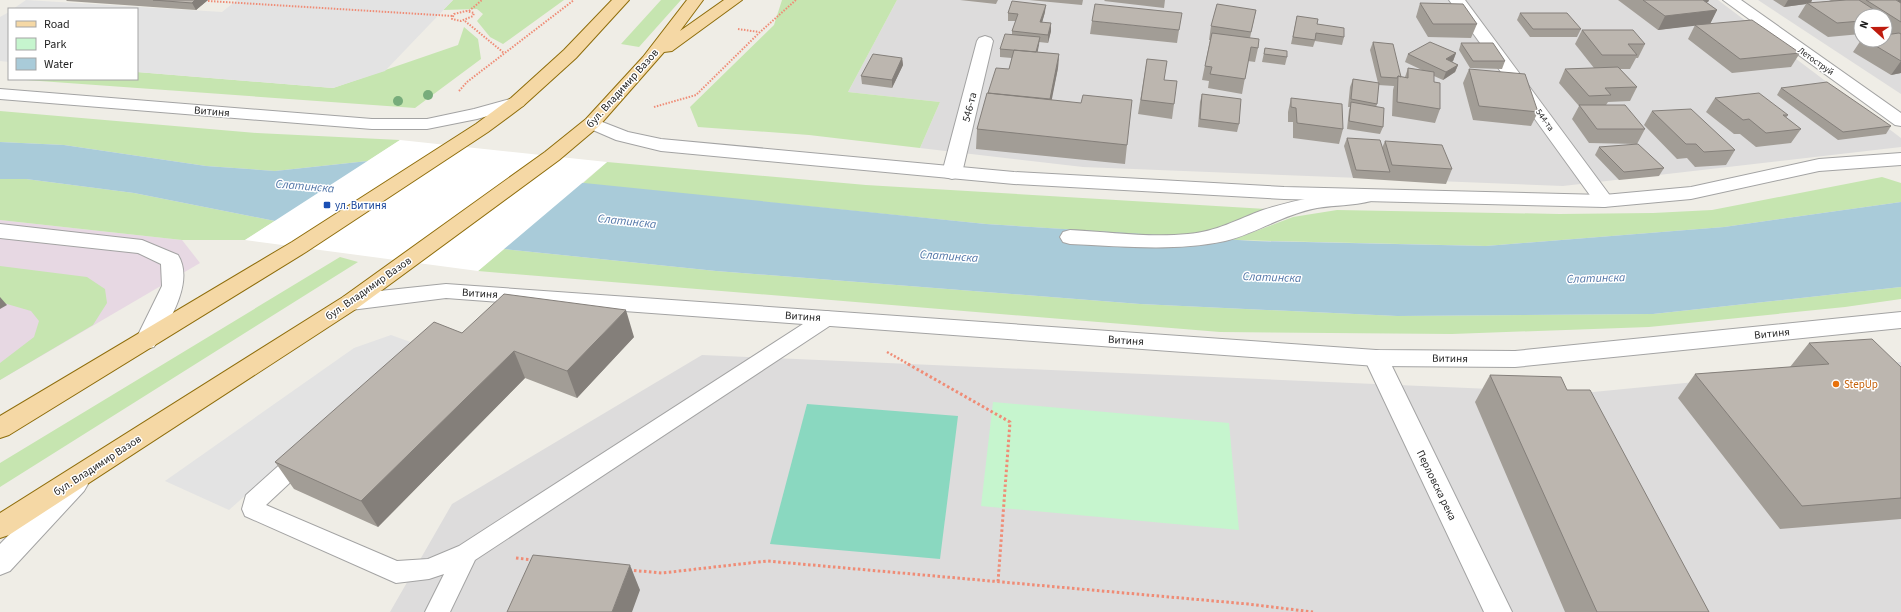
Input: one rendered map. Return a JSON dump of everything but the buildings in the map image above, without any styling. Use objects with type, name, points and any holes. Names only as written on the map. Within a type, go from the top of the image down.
[{"type":"main road","points":[[0,428],[299,248],[456,146],[517,102],[570,54],[610,7],[621,0]]},
{"type":"main road","name":"бул. Владимир Вазов","points":[[0,527],[351,302],[552,156],[592,123],[649,61],[695,0]]},
{"type":"main road","points":[[649,61],[734,0]]},
{"type":"street","name":"544-та","points":[[1457,0],[1604,201]]},
{"type":"street","name":"Летоструй","points":[[1731,0],[1901,121]]},
{"type":"street","name":"546-та","points":[[952,172],[985,40]]},
{"type":"street","name":"Витиня","points":[[0,94],[372,124],[427,124],[477,114],[517,102]]},
{"type":"street","points":[[592,123],[622,136],[661,145],[1014,178],[1376,196],[1604,201],[1691,193],[1819,165],[1901,159]]},
{"type":"street","points":[[1070,237],[1146,241],[1188,241],[1225,234],[1270,215],[1315,202],[1376,196]]},
{"type":"street","points":[[0,231],[142,248],[171,260],[173,286],[170,295],[146,341]]},
{"type":"street","name":"Витиня","points":[[351,302],[446,291],[1376,358],[1515,359],[1901,320]]},
{"type":"street","name":"Перловска река","points":[[1376,358],[1498,612]]},
{"type":"street","points":[[0,563],[86,472]]},
{"type":"lane","points":[[318,443],[254,502],[253,509],[396,572],[429,569],[467,553],[827,318]]},
{"type":"lane","points":[[437,612],[467,553]]},
{"type":"path","points":[[208,1],[453,16],[460,12],[469,11],[482,0]]},
{"type":"path","points":[[466,82],[574,0]]},
{"type":"path","points":[[654,107],[696,95],[759,32],[796,0]]},
{"type":"path","points":[[453,16],[452,19],[456,21],[465,21],[473,16],[474,13],[469,11]]},
{"type":"path","points":[[465,21],[504,53]]},
{"type":"path","points":[[731,28],[759,32]]},
{"type":"path","points":[[881,349],[1010,422],[998,582]]},
{"type":"path","points":[[467,553],[537,560]]},
{"type":"path","points":[[623,569],[662,573],[767,561],[1248,604],[1313,612]]},
{"type":"shaded area","points":[[26,0],[222,12],[237,0],[453,0],[385,71],[333,88],[138,72],[138,8],[14,8]]},
{"type":"shaded area","points":[[897,0],[1718,0],[1901,138],[1901,147],[1563,186],[1083,167],[920,148],[940,102],[848,92]]},
{"type":"shaded area","points":[[1758,0],[1901,0],[1901,94]]},
{"type":"shaded area","points":[[8,13],[8,62],[0,61],[0,17]]},
{"type":"shaded area","points":[[0,220],[182,240],[200,263],[0,380]]},
{"type":"shaded area","points":[[391,335],[416,344],[229,510],[165,481],[354,348]]},
{"type":"shaded area","points":[[702,355],[1583,393],[1901,362],[1901,612],[390,612],[452,504]]},
{"type":"green space","points":[[453,0],[564,0],[503,44],[490,37],[477,21],[483,14],[477,9],[443,10]]},
{"type":"green space","points":[[661,0],[681,0],[639,47],[621,44]]},
{"type":"green space","points":[[782,0],[897,0],[848,92],[940,102],[920,148],[809,135],[698,127],[690,107],[774,25]]},
{"type":"green space","points":[[464,27],[478,39],[481,59],[415,108],[26,80],[138,80],[138,72],[333,88],[458,45]]},
{"type":"green space","points":[[0,111],[257,133],[400,140],[368,161],[275,171],[206,166],[64,145],[0,142]]},
{"type":"green space","points":[[607,162],[866,185],[1266,209],[1222,230],[1186,237],[986,224],[582,184]]},
{"type":"green space","points":[[1882,177],[1901,183],[1901,202],[1724,227],[1486,246],[1232,240],[1293,217],[1337,210],[1559,214],[1653,213],[1712,210]]},
{"type":"green space","points":[[0,179],[26,179],[134,193],[275,221],[245,240],[182,240],[0,220]]},
{"type":"green space","points":[[504,249],[716,271],[1140,304],[1397,316],[1653,314],[1901,287],[1901,299],[1845,307],[1649,327],[1452,334],[1220,332],[478,271]]},
{"type":"green space","points":[[340,257],[358,262],[0,487],[0,463]]},
{"type":"green space","points":[[0,266],[87,277],[105,289],[107,303],[93,325],[0,380],[0,363],[34,337],[39,321],[31,311],[0,302]]},
{"type":"green space","points":[[993,402],[1229,423],[1239,530],[981,506]]},
{"type":"green space","points":[[807,404],[958,416],[940,559],[770,544]]},
{"type":"water","name":"Слатинска","points":[[0,142],[64,145],[206,166],[275,171],[368,161],[986,224],[1254,241],[1486,246],[1724,227],[1901,202],[1901,287],[1653,314],[1397,316],[1140,304],[716,271],[504,249],[275,221],[134,193],[26,179],[0,179]]},
{"type":"pier","points":[[400,140],[607,162],[478,271],[245,240]]},
{"type":"place","name":"ул. Витиня","points":[[327,205]]},
{"type":"place","name":"StepUp","points":[[1836,384]]}]
